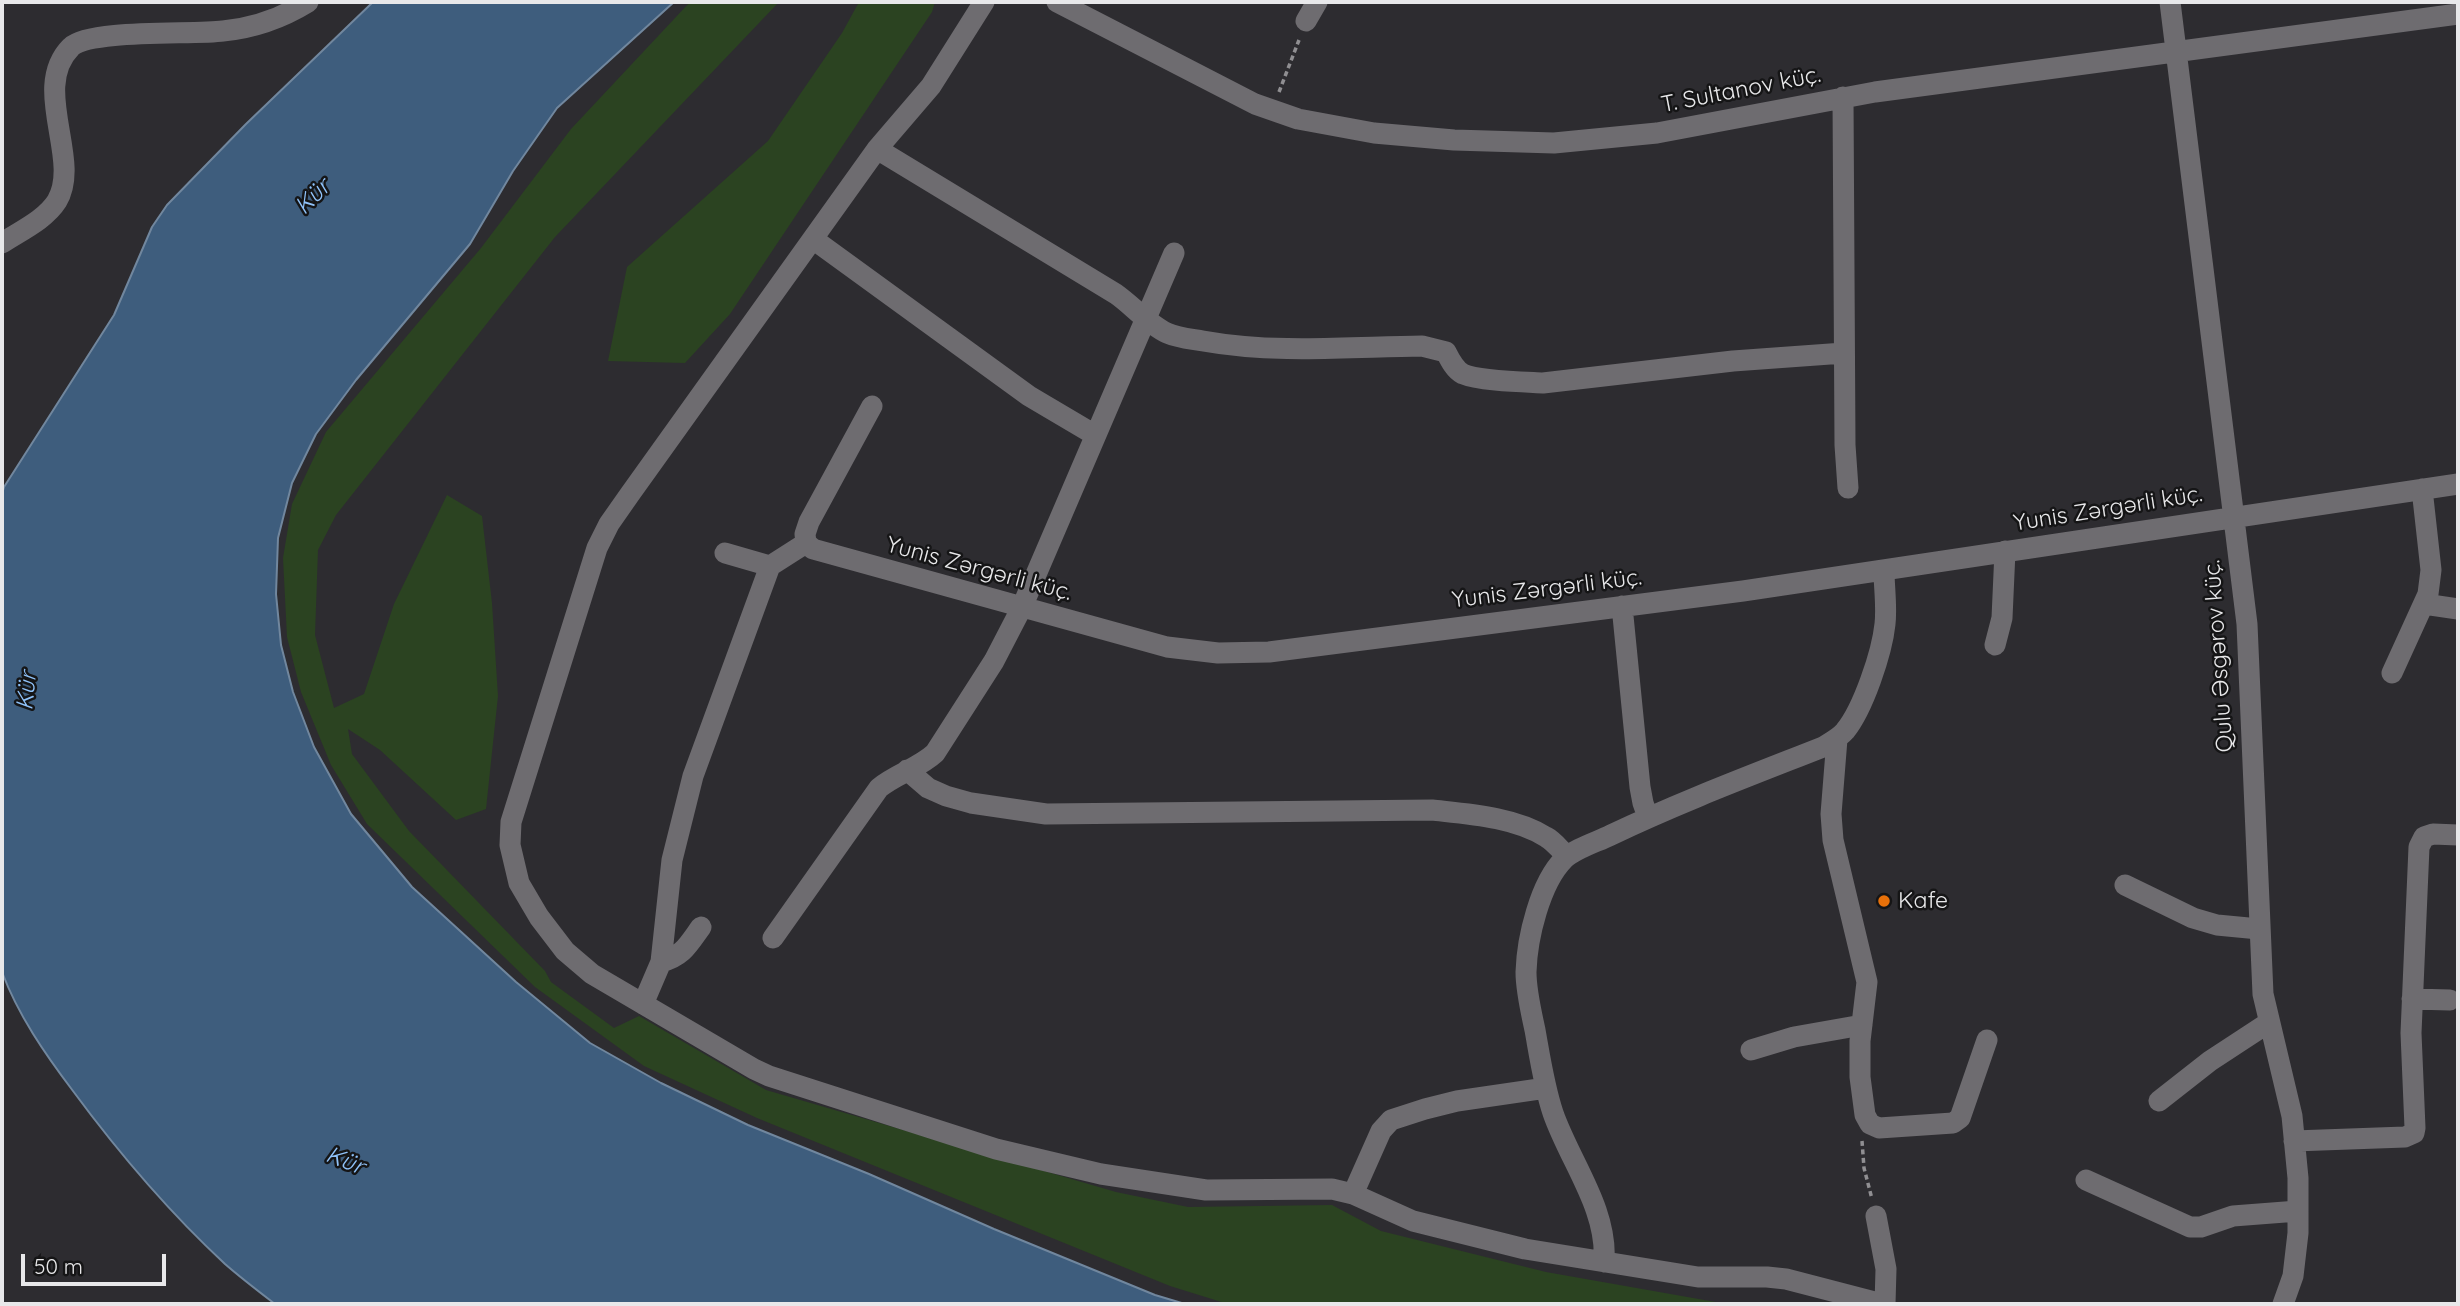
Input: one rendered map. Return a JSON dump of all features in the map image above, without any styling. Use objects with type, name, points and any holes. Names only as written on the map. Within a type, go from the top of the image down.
[{"type":"street","points":[[2,243],[45,215],[57,201],[63,184],[54,94],[60,61],[73,45],[113,36],[223,31],[263,24],[308,2]]},
{"type":"street","points":[[984,2],[931,86],[877,149],[609,524],[597,548],[511,822],[510,845],[514,866],[539,917],[565,951],[592,974],[769,1076],[996,1149],[1101,1174],[1206,1190],[1332,1189],[1353,1194],[1413,1221],[1525,1249],[1698,1278],[1786,1279],[1884,1304],[1886,1269],[1876,1216]]},
{"type":"street","name":"T. Sultanov küç.","points":[[1057,2],[1255,104],[1298,119],[1374,133],[1454,140],[1554,143],[1657,133],[1843,97],[2458,14]]},
{"type":"street","points":[[1307,21],[1317,2]]},
{"type":"street","name":"Qulu Əsgərov küç.","points":[[2170,2],[2247,624],[2263,994],[2288,1099],[2294,1141],[2298,1211],[2293,1276],[2283,1304]]},
{"type":"street","points":[[1843,97],[1845,445],[1848,488]]},
{"type":"street","points":[[877,149],[1116,294],[1169,334],[1230,346],[1422,346],[1446,352],[1456,369],[1464,375],[1512,382],[1544,383],[1733,361],[1844,353]]},
{"type":"street","points":[[813,239],[1028,396],[1095,435]]},
{"type":"street","points":[[773,938],[878,788],[891,778],[926,761],[935,753],[994,661],[1022,607],[1174,253]]},
{"type":"street","points":[[643,1003],[661,962],[672,860],[693,776],[769,566],[806,543],[805,534],[809,522],[872,406]]},
{"type":"street","name":"Yunis Zərgərli küç.","points":[[806,543],[813,550],[833,557],[1167,647],[1218,653],[1269,652],[1884,570],[2458,484]]},
{"type":"street","points":[[2392,673],[2428,594],[2431,570],[2422,489]]},
{"type":"street","points":[[1995,645],[2002,618],[2006,551]]},
{"type":"street","points":[[724,553],[769,566]]},
{"type":"street","points":[[1604,1262],[1605,1244],[1601,1223],[1554,1115],[1546,1088],[1526,973],[1543,887],[1567,856],[1648,817],[1837,739],[1846,730],[1872,678],[1881,650],[1885,623],[1884,570]]},
{"type":"street","points":[[2424,604],[2458,609]]},
{"type":"street","points":[[1622,606],[1640,786],[1648,817]]},
{"type":"street","points":[[1837,739],[1831,814],[1833,840],[1866,973],[1860,1076],[1865,1115],[1870,1124],[1879,1128],[1953,1123],[1960,1118],[1987,1040]]},
{"type":"street","points":[[907,771],[929,788],[946,796],[995,807],[1046,814],[1432,810],[1476,815],[1525,827],[1548,837],[1567,856]]},
{"type":"street","points":[[2294,1141],[2405,1136],[2414,1133],[2416,1128],[2411,1033],[2419,847],[2424,837],[2433,834],[2458,835]]},
{"type":"street","points":[[2125,886],[2193,918],[2217,925],[2259,929]]},
{"type":"street","points":[[661,962],[676,958],[701,927]]},
{"type":"street","points":[[2412,999],[2450,1000]]},
{"type":"street","points":[[2159,1101],[2210,1061],[2268,1023]]},
{"type":"street","points":[[1751,1050],[1794,1037],[1862,1025]]},
{"type":"street","points":[[1353,1194],[1381,1131],[1391,1120],[1457,1101],[1546,1088]]},
{"type":"street","points":[[2086,1180],[2190,1227],[2201,1227],[2233,1216],[2298,1211]]},
{"type":"path","points":[[1272,110],[1307,21]]},
{"type":"path","points":[[1870,1124],[1863,1135],[1862,1147],[1864,1168],[1876,1216]]},
{"type":"green space","points":[[690,2],[779,2],[555,237],[336,515],[318,550],[315,635],[334,708],[364,694],[394,604],[447,495],[482,516],[492,603],[498,696],[486,809],[456,820],[380,750],[348,729],[352,754],[409,831],[545,971],[551,982],[614,1028],[639,1016],[766,1090],[1116,1192],[1188,1207],[1332,1205],[1381,1231],[1546,1272],[1727,1304],[1228,1304],[1170,1286],[757,1118],[644,1066],[535,987],[367,824],[331,765],[301,692],[287,637],[283,558],[292,504],[326,432],[481,248],[571,129]]},
{"type":"green space","points":[[859,2],[935,2],[932,12],[730,314],[685,363],[608,361],[627,267],[768,141],[842,33]]},
{"type":"water","name":"Kür","points":[[373,2],[674,2],[557,108],[513,171],[470,244],[356,380],[316,434],[292,483],[278,538],[276,594],[281,645],[293,692],[314,747],[351,814],[412,887],[516,982],[590,1043],[661,1083],[748,1125],[1155,1295],[1185,1304],[275,1304],[225,1264],[164,1202],[90,1114],[33,1034],[2,972],[4,487],[114,315],[152,227],[167,205],[246,124]]},
{"type":"place","name":"Kafe","points":[[1884,901]]}]
